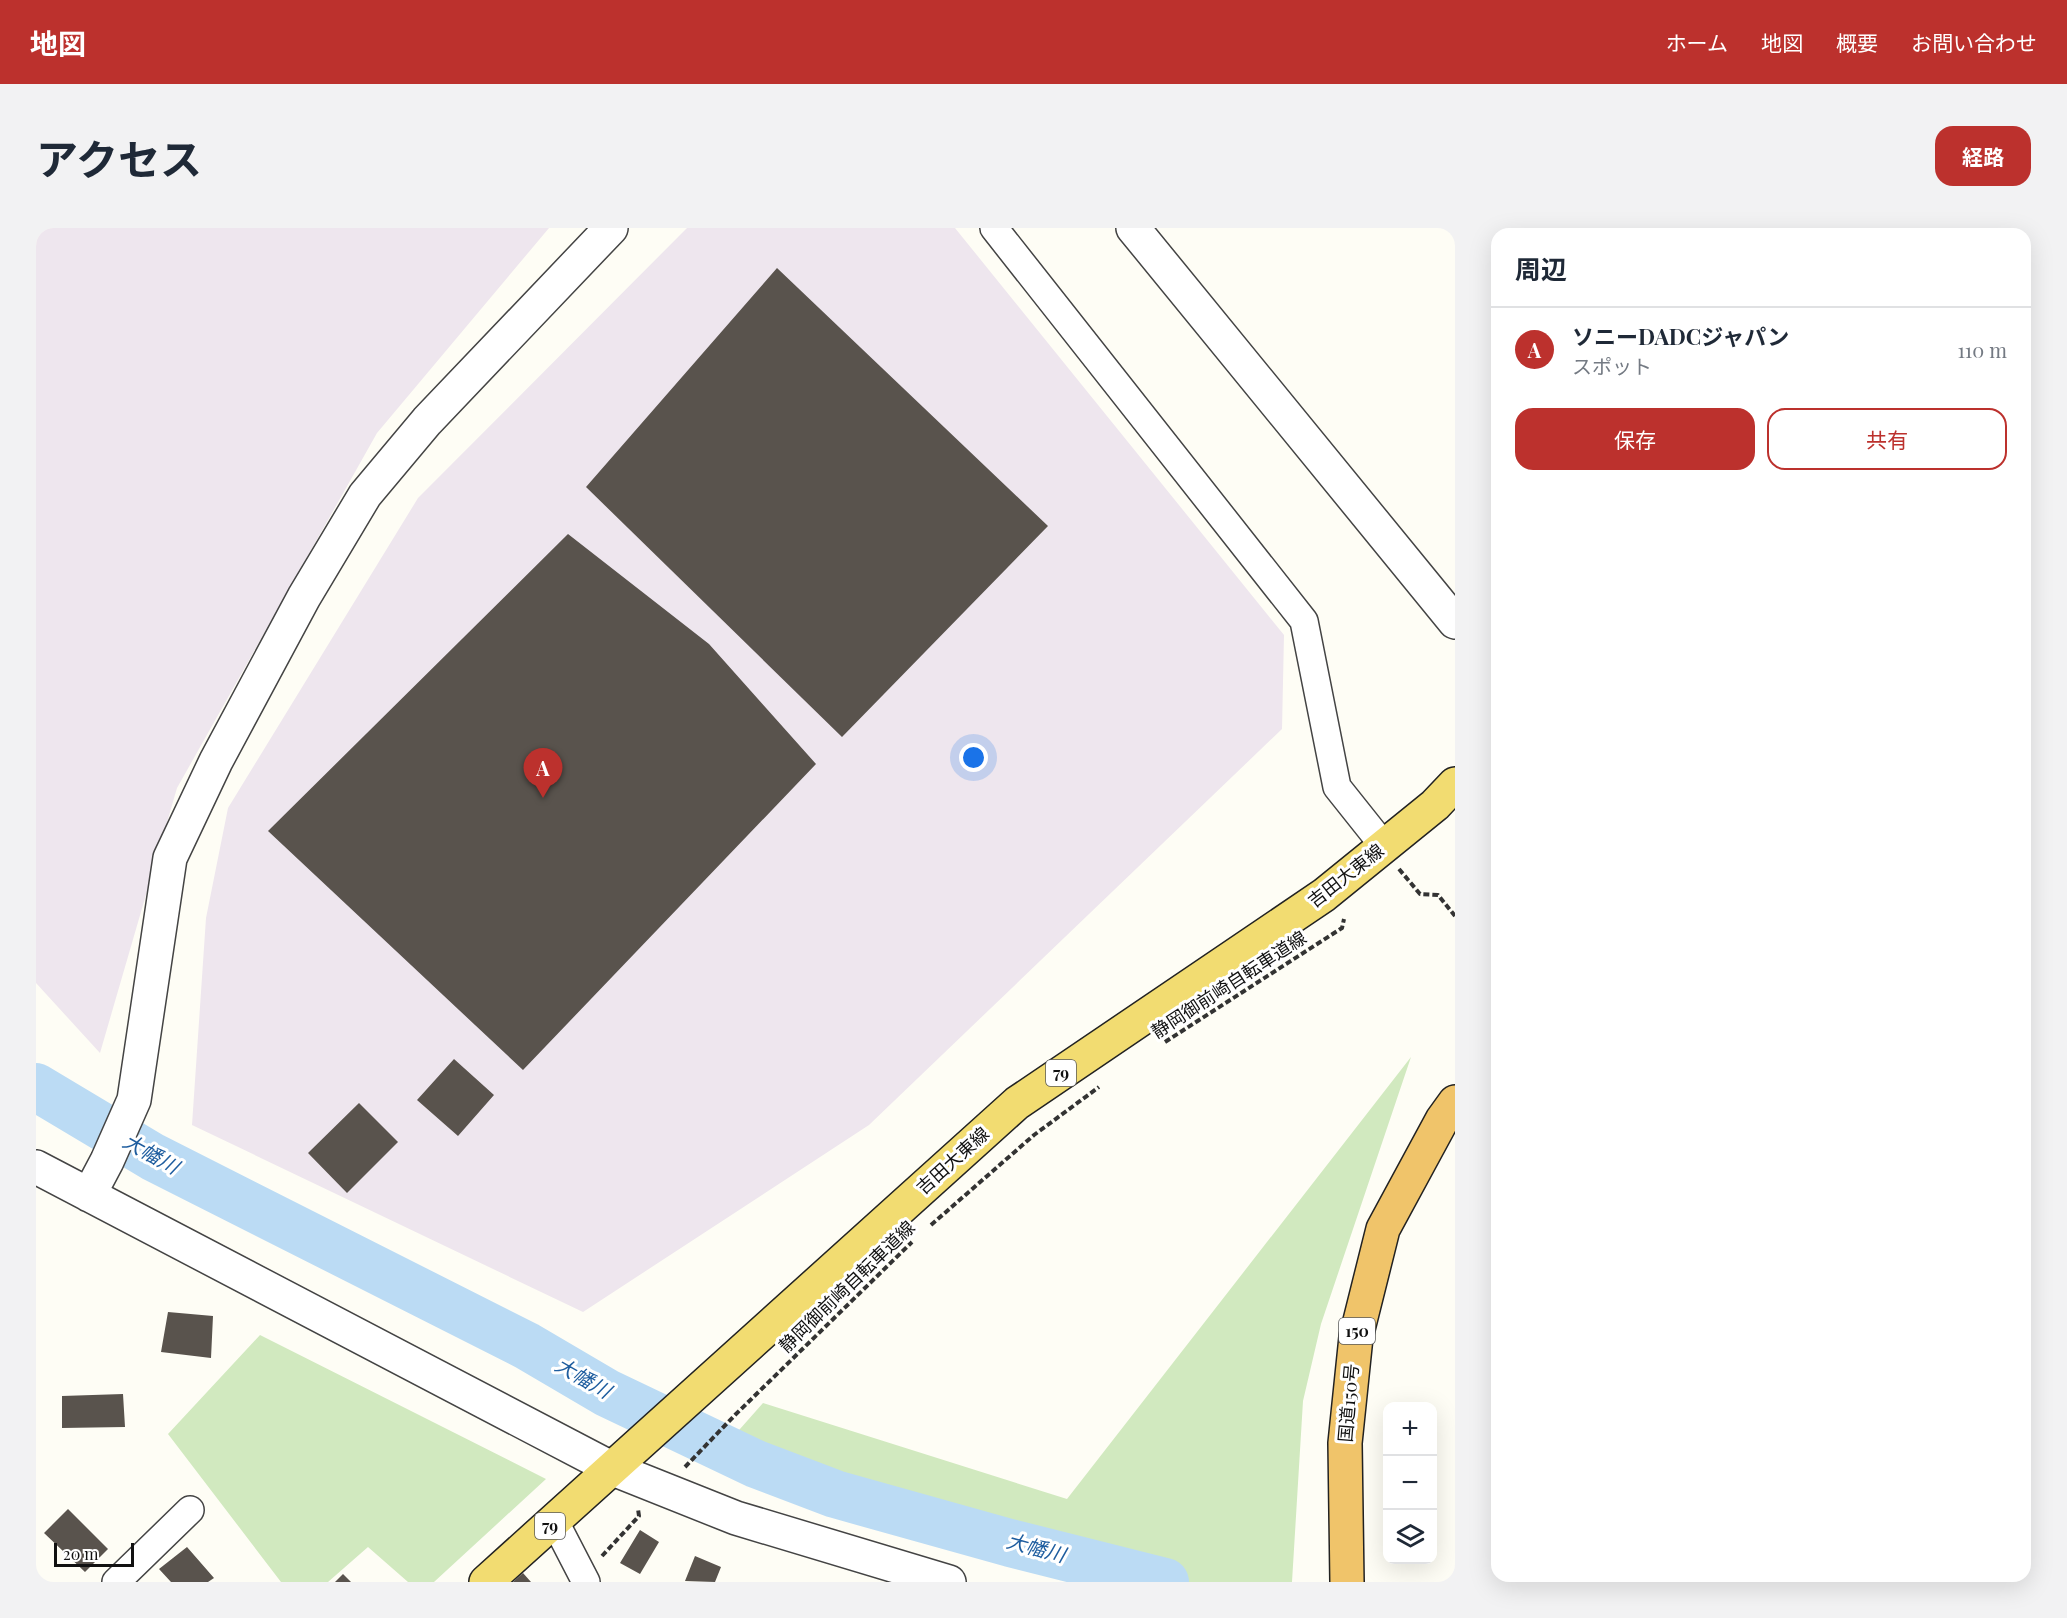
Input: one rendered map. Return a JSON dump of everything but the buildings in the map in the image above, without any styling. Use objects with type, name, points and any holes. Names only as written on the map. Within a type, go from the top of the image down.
[{"type":"highway","name":"国道150号","points":[[1347,1582],[1345,1443],[1356,1337],[1383,1229],[1442,1120],[1455,1102]]},
{"type":"main road","name":"吉田大東線","points":[[486,1582],[1017,1103],[1324,895],[1391,857],[1455,784]]},
{"type":"street","points":[[89,1195],[134,1100],[170,858],[216,761],[304,597],[365,495],[427,421],[611,228]]},
{"type":"street","points":[[994,228],[1304,621],[1337,787],[1391,857]]},
{"type":"street","points":[[1133,228],[1455,622]]},
{"type":"street","points":[[36,1167],[613,1469],[664,1479],[736,1518],[949,1582]]},
{"type":"street","points":[[116,1582],[190,1510]]},
{"type":"street","points":[[555,1522],[584,1579]]},
{"type":"path","points":[[1391,857],[1420,894],[1438,895],[1455,916]]},
{"type":"path","name":"静岡御前崎自転車道線","points":[[1157,1047],[1342,928],[1345,913]]},
{"type":"path","name":"静岡御前崎自転車道線","points":[[923,1232],[1034,1135],[1105,1082]]},
{"type":"path","name":"静岡御前崎自転車道線","points":[[584,1579],[639,1516],[636,1501],[735,1416],[914,1239]]},
{"type":"shaded area","points":[[36,228],[549,228],[377,433],[177,788],[100,1053],[36,983]]},
{"type":"shaded area","points":[[687,228],[955,228],[1284,635],[1282,729],[869,1125],[583,1312],[192,1125],[206,918],[228,808],[418,498]]},
{"type":"green space","points":[[1411,1057],[1321,1324],[1303,1401],[1292,1582],[1169,1582],[886,1508],[732,1438],[763,1403],[1067,1499]]},
{"type":"green space","points":[[260,1335],[546,1479],[434,1582],[408,1582],[368,1547],[328,1582],[281,1582],[168,1434]]},
{"type":"waterway","name":"大幡川","points":[[36,1087],[153,1157],[527,1346],[607,1393],[756,1464],[835,1494],[1010,1543],[1165,1582]]},
{"type":"place","name":"ソニーDADCジャパン","points":[[543,798]]}]
